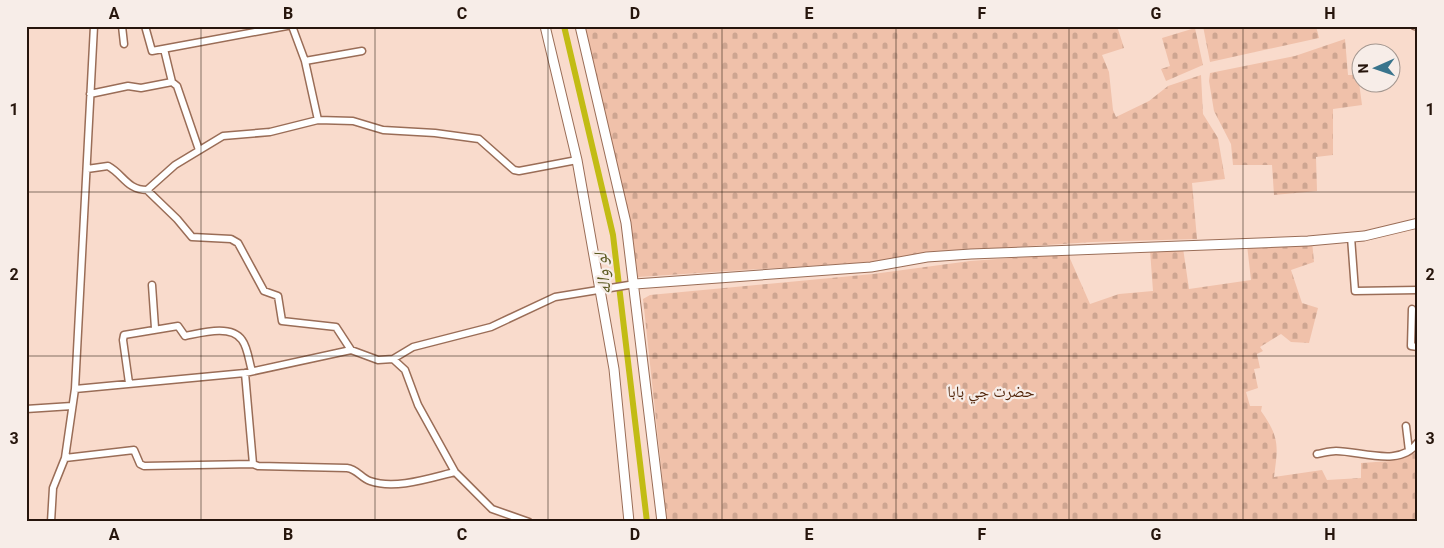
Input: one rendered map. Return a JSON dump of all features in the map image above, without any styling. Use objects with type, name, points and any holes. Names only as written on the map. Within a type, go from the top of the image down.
[{"type":"street","points":[[51,522],[53,488],[65,458],[75,389],[94,26]]},
{"type":"street","points":[[122,26],[124,44]]},
{"type":"street","points":[[145,26],[149,49],[152,51],[287,26]]},
{"type":"street","points":[[292,26],[305,61],[318,120]]},
{"type":"street","points":[[544,26],[577,160],[601,288],[614,369],[628,522]]},
{"type":"street","points":[[580,26],[626,223],[631,285],[662,522]]},
{"type":"street","points":[[164,48],[172,82],[177,86],[199,150]]},
{"type":"street","points":[[305,61],[362,51]]},
{"type":"street","points":[[90,94],[128,86],[141,88],[172,82]]},
{"type":"street","points":[[87,169],[108,166],[126,183],[139,190],[147,190],[175,165],[223,136],[270,132],[318,120],[353,121],[383,130],[435,133],[479,139],[514,170],[519,171],[577,160]]},
{"type":"street","points":[[147,190],[177,219],[192,237],[231,239],[238,242],[264,291],[278,296],[282,321],[336,327],[351,350]]},
{"type":"street","points":[[75,389],[249,372],[351,350],[378,360],[393,359],[413,347],[491,327],[555,297],[646,282],[871,266],[927,257],[971,254],[1242,244],[1351,237],[1418,223]]},
{"type":"street","points":[[1351,237],[1355,291],[1418,290]]},
{"type":"street","points":[[152,285],[155,328]]},
{"type":"street","points":[[1412,309],[1411,346],[1418,347]]},
{"type":"street","points":[[129,383],[124,335],[155,328],[178,326],[185,336],[221,331],[236,334],[243,341],[249,372],[253,464]]},
{"type":"street","points":[[393,359],[406,370],[418,405],[455,472],[492,509],[529,522]]},
{"type":"street","points":[[26,409],[72,406]]},
{"type":"street","points":[[1406,426],[1410,451]]},
{"type":"street","points":[[1317,454],[1336,451],[1387,456],[1410,451],[1418,442]]},
{"type":"street","points":[[65,458],[134,450],[140,464],[144,466],[253,464],[258,466],[347,468],[355,470],[369,481],[407,484],[455,472]]},
{"type":"green space","points":[[585,26],[1117,26],[1124,48],[1102,55],[1109,72],[1113,110],[1116,117],[1149,101],[1168,86],[1201,75],[1203,114],[1218,138],[1225,179],[1192,183],[1197,239],[1093,242],[924,253],[870,262],[638,277],[630,220]]},
{"type":"green space","points":[[1203,26],[1316,26],[1319,38],[1210,62]]},
{"type":"green space","points":[[1195,28],[1203,65],[1166,81],[1161,69],[1170,66],[1162,38]]},
{"type":"green space","points":[[1345,39],[1348,75],[1352,75],[1352,92],[1360,92],[1362,105],[1333,109],[1333,155],[1316,157],[1317,191],[1274,195],[1272,165],[1233,165],[1231,144],[1214,111],[1209,81],[1210,73],[1295,56]]},
{"type":"green space","name":"حضرت جي بابا","points":[[1312,241],[1314,262],[1291,270],[1302,303],[1318,308],[1309,343],[1291,342],[1281,334],[1260,347],[1263,351],[1257,354],[1260,368],[1254,369],[1258,388],[1246,392],[1250,406],[1262,406],[1261,411],[1275,436],[1277,450],[1274,477],[1322,470],[1327,480],[1361,478],[1361,463],[1391,461],[1418,452],[1418,522],[667,522],[643,299],[650,295],[873,274],[970,261],[1068,254],[1090,304],[1119,294],[1153,291],[1150,250],[1183,248],[1189,289],[1251,280],[1247,245]]},
{"type":"waterway","name":"لو واله","points":[[564,26],[613,235],[647,522]]}]
